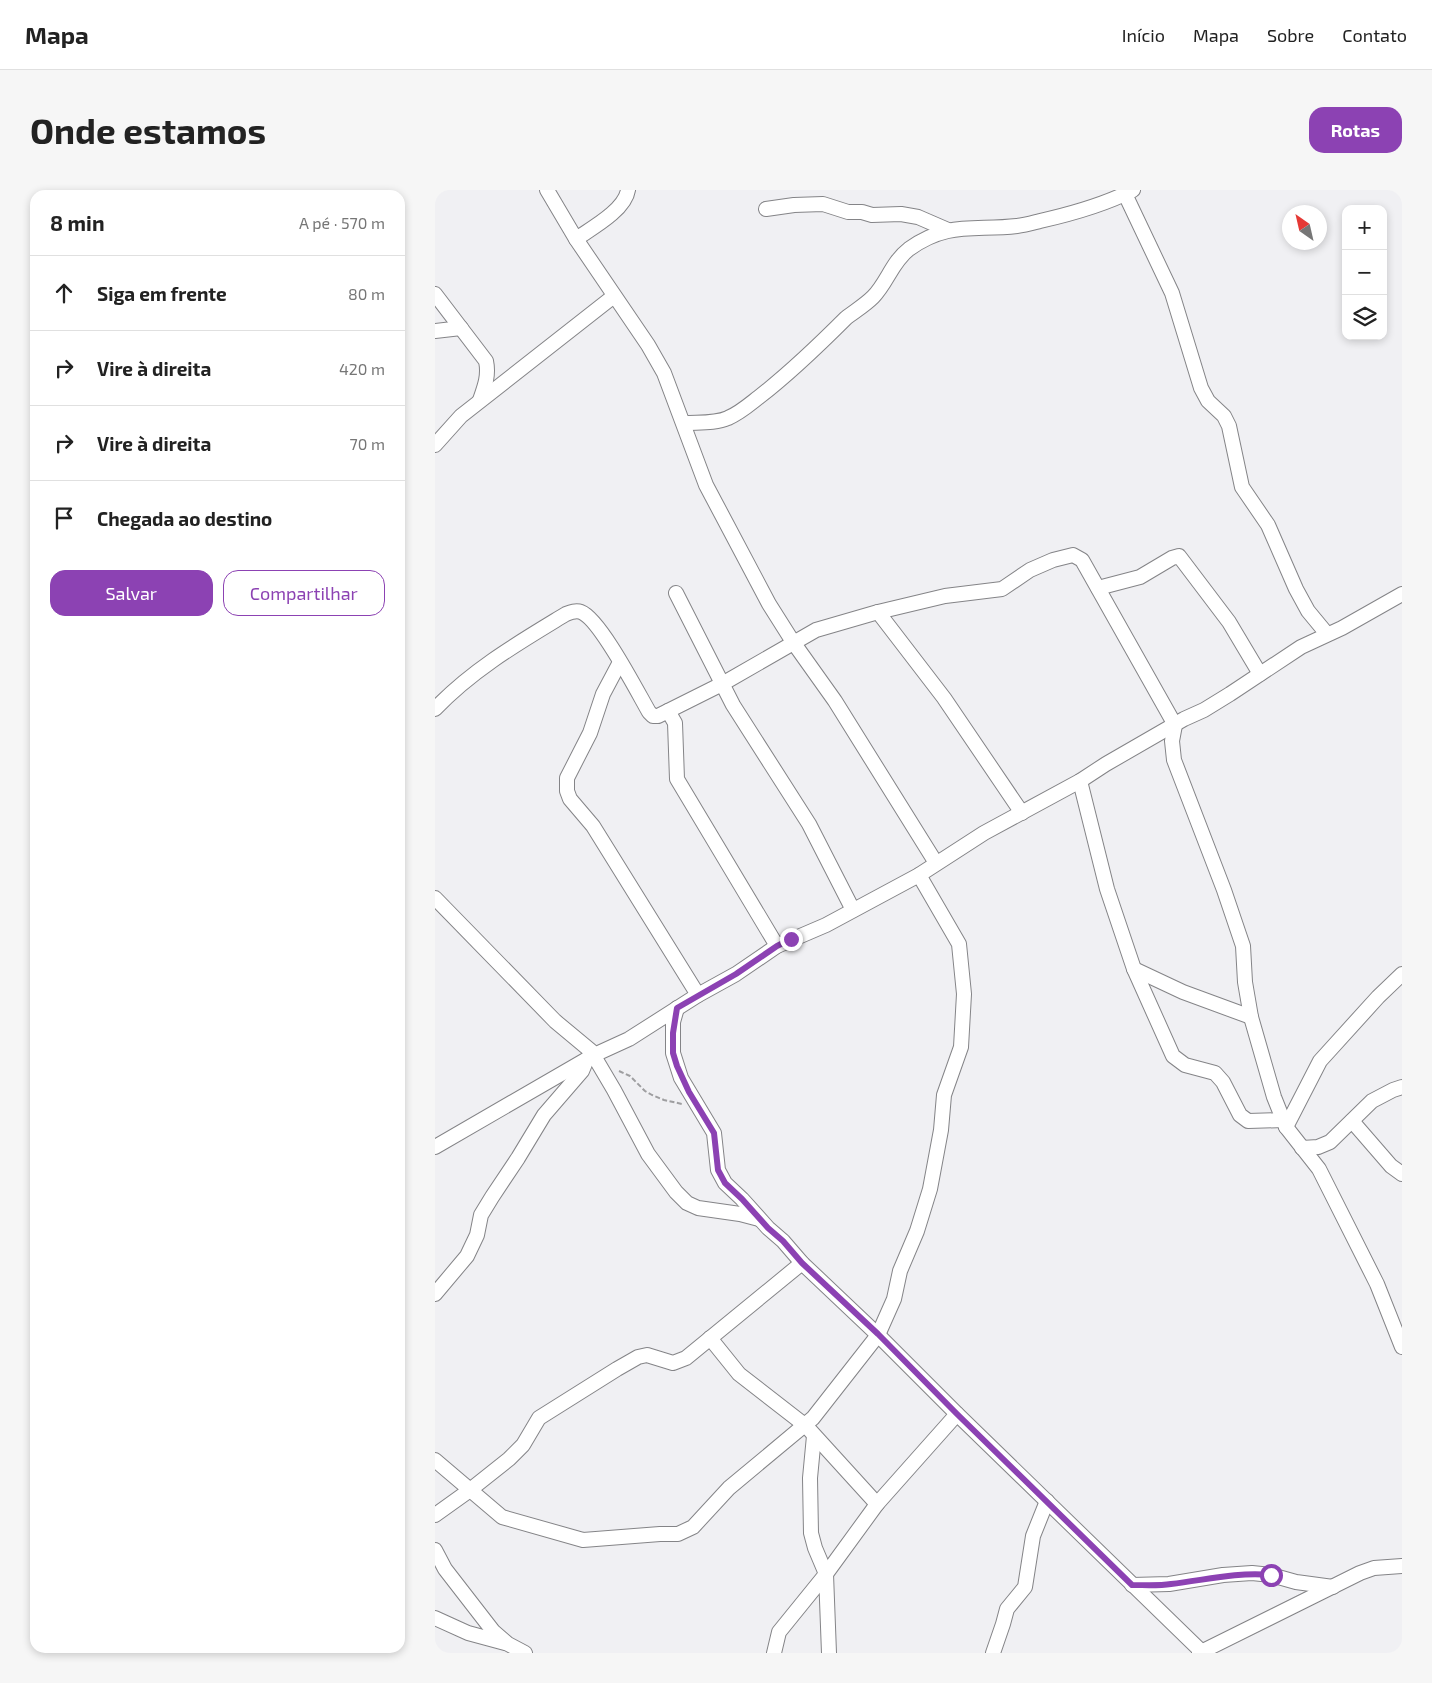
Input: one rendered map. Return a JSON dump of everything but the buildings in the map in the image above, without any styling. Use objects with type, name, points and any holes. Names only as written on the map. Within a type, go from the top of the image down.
[{"type":"street","points":[[547,190],[576,239],[648,345],[664,373],[706,485],[769,604],[793,642],[835,701],[936,864]]},
{"type":"street","points":[[576,239],[620,206],[628,190]]},
{"type":"street","points":[[684,423],[718,422],[729,418],[745,408],[782,379],[847,318],[873,298],[902,255],[922,242],[948,230],[1026,224],[1075,213],[1129,192],[1173,293],[1201,388],[1208,401],[1224,416],[1229,426],[1242,487],[1268,525],[1296,590],[1308,611],[1327,634]]},
{"type":"street","points":[[765,209],[823,204],[847,212],[862,212],[872,215],[901,214],[918,217],[948,230]]},
{"type":"street","points":[[435,294],[486,361],[487,380],[480,400]]},
{"type":"street","points":[[435,445],[453,424],[480,400],[614,296]]},
{"type":"street","points":[[435,331],[461,328]]},
{"type":"street","points":[[435,709],[469,677],[510,648],[573,611],[580,611],[591,618],[621,662],[649,712],[653,716],[658,716],[723,684],[815,630],[945,596],[1002,589],[1030,570],[1053,560],[1073,555],[1082,560],[1175,725],[1172,740],[1174,760],[1224,890],[1243,946],[1245,982],[1251,1017],[1274,1097],[1285,1124],[1319,1169],[1377,1284],[1402,1347]]},
{"type":"street","points":[[1098,588],[1140,577],[1172,558],[1179,556],[1229,622],[1260,674]]},
{"type":"street","points":[[676,593],[733,705],[809,824],[853,910]]},
{"type":"street","points":[[435,1147],[629,1038],[736,974],[777,946],[826,925],[919,876],[984,833],[1080,782],[1106,764],[1211,706],[1301,647],[1342,628],[1402,594]]},
{"type":"street","points":[[878,612],[944,698],[1022,812]]},
{"type":"street","points":[[621,662],[607,685],[590,733],[567,778],[567,791],[570,799],[593,826],[698,995]]},
{"type":"street","points":[[668,711],[675,723],[677,779],[777,946]]},
{"type":"street","points":[[1080,782],[1107,889],[1134,969],[1173,1056],[1185,1065],[1215,1073],[1223,1082],[1240,1115],[1248,1121],[1285,1124]]},
{"type":"street","points":[[829,1653],[826,1574],[811,1533],[810,1431],[813,1418],[878,1334],[894,1300],[900,1271],[917,1231],[930,1189],[941,1130],[944,1095],[961,1047],[964,994],[959,944],[919,876]]},
{"type":"street","points":[[435,898],[593,1058],[667,1182],[687,1203],[713,1212],[740,1214],[759,1219]]},
{"type":"street","points":[[1134,969],[1183,992],[1251,1017]]},
{"type":"street","points":[[1285,1124],[1320,1060],[1402,974]]},
{"type":"street","points":[[677,1008],[673,1022],[673,1053],[681,1078],[714,1133],[718,1170],[731,1191],[742,1199],[802,1263],[878,1334],[1201,1653],[1360,1573],[1374,1568],[1402,1566]]},
{"type":"street","points":[[435,1294],[467,1256],[477,1235],[481,1215],[544,1115],[593,1058]]},
{"type":"street","points":[[1302,1148],[1317,1148],[1330,1142],[1372,1101],[1402,1087]]},
{"type":"street","points":[[1352,1121],[1391,1166],[1402,1174]]},
{"type":"street","points":[[435,1515],[470,1490],[523,1445],[539,1418],[638,1357],[647,1355],[673,1363],[686,1358],[802,1263]]},
{"type":"street","points":[[709,1338],[739,1374],[810,1431],[877,1504]]},
{"type":"street","points":[[774,1653],[779,1632],[826,1574],[877,1504],[957,1414]]},
{"type":"street","points":[[435,1460],[503,1518],[583,1540],[678,1534],[693,1527],[729,1488],[810,1431]]},
{"type":"street","points":[[993,1653],[1007,1608],[1025,1587],[1033,1536],[1047,1501]]},
{"type":"street","points":[[435,1550],[445,1570],[493,1631],[508,1644]]},
{"type":"street","points":[[1132,1585],[1169,1584],[1223,1575],[1252,1574],[1271,1575],[1296,1582],[1333,1587]]},
{"type":"street","points":[[435,1618],[468,1633],[508,1644],[525,1653]]},
{"type":"path","points":[[593,1058],[630,1076],[645,1091],[664,1100],[697,1107]]},
{"type":"route","points":[[791,939],[677,1008],[673,1022],[673,1053],[681,1078],[714,1133],[718,1170],[731,1191],[742,1199],[802,1263],[878,1334],[1132,1585],[1169,1584],[1223,1575],[1271,1575]]}]
